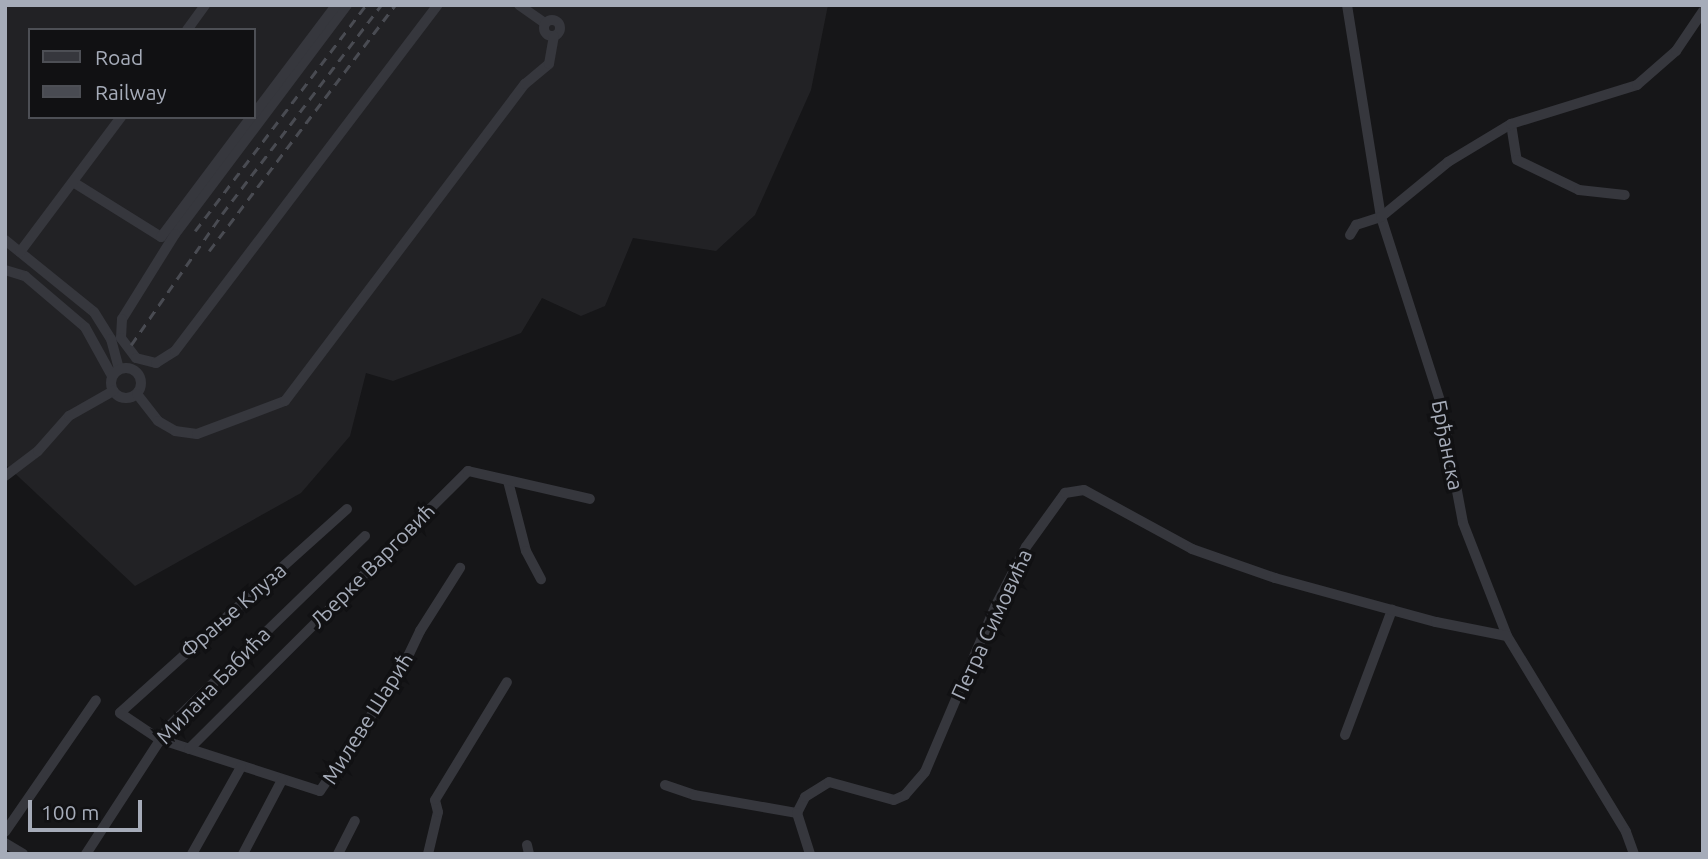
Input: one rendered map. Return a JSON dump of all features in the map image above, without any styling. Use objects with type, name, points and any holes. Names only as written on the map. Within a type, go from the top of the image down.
[{"type":"street","points":[[188,28],[205,5]]},
{"type":"street","points":[[256,109],[336,5]]},
{"type":"street","points":[[347,5],[175,234],[122,318],[121,338],[135,358],[156,363],[174,351],[438,5]]},
{"type":"street","points":[[137,394],[158,421],[175,431],[197,434],[285,401],[525,84],[549,64],[554,36],[546,34],[545,23],[519,5]]},
{"type":"street","name":"Брђанска","points":[[1348,5],[1381,217],[1440,401],[1463,523],[1507,636],[1626,832],[1634,854]]},
{"type":"street","points":[[1350,235],[1356,225],[1381,217],[1448,162],[1511,124],[1637,85],[1676,51],[1703,11]]},
{"type":"street","points":[[20,252],[119,119]]},
{"type":"street","points":[[72,182],[160,237],[248,119]]},
{"type":"street","points":[[1511,124],[1517,160],[1579,190],[1626,195]]},
{"type":"street","points":[[5,240],[94,312],[111,340],[116,373],[113,391]]},
{"type":"street","points":[[5,270],[24,276],[85,327],[116,373]]},
{"type":"street","points":[[113,391],[127,398],[137,394],[142,386],[137,372],[116,373]]},
{"type":"street","points":[[5,477],[38,451],[69,416],[113,391]]},
{"type":"street","name":"Љерке Варговић","points":[[189,748],[468,471],[590,499]]},
{"type":"street","points":[[508,481],[526,551],[541,579]]},
{"type":"street","name":"Петра Симовића","points":[[797,813],[805,797],[829,782],[894,800],[905,795],[925,772],[996,605],[1026,547],[1065,493],[1083,490],[1131,519],[1216,557],[1392,610],[1507,636]]},
{"type":"street","name":"Фрање Клуза","points":[[120,713],[347,509]]},
{"type":"street","name":"Милана Бабића","points":[[86,854],[159,738],[258,636],[365,536]]},
{"type":"street","name":"Милеве Шарић","points":[[120,713],[159,738],[320,791],[400,673],[420,631],[460,568]]},
{"type":"street","points":[[1345,735],[1392,610]]},
{"type":"street","points":[[428,854],[438,812],[435,800],[507,682]]},
{"type":"street","points":[[5,832],[96,701]]},
{"type":"street","points":[[192,854],[241,767]]},
{"type":"street","points":[[243,854],[282,780]]},
{"type":"street","points":[[665,785],[694,795],[797,813],[810,854]]},
{"type":"street","points":[[338,854],[355,821]]},
{"type":"street","points":[[5,843],[23,854]]},
{"type":"shaded area","points":[[5,5],[828,5],[811,90],[755,215],[716,251],[633,238],[605,306],[581,316],[542,298],[521,333],[393,381],[366,373],[350,436],[301,493],[135,586],[5,464]]},
{"type":"railway","points":[[195,231],[366,5]]},
{"type":"railway","points":[[131,345],[222,214],[381,5]]},
{"type":"railway","points":[[209,251],[395,5]]}]
